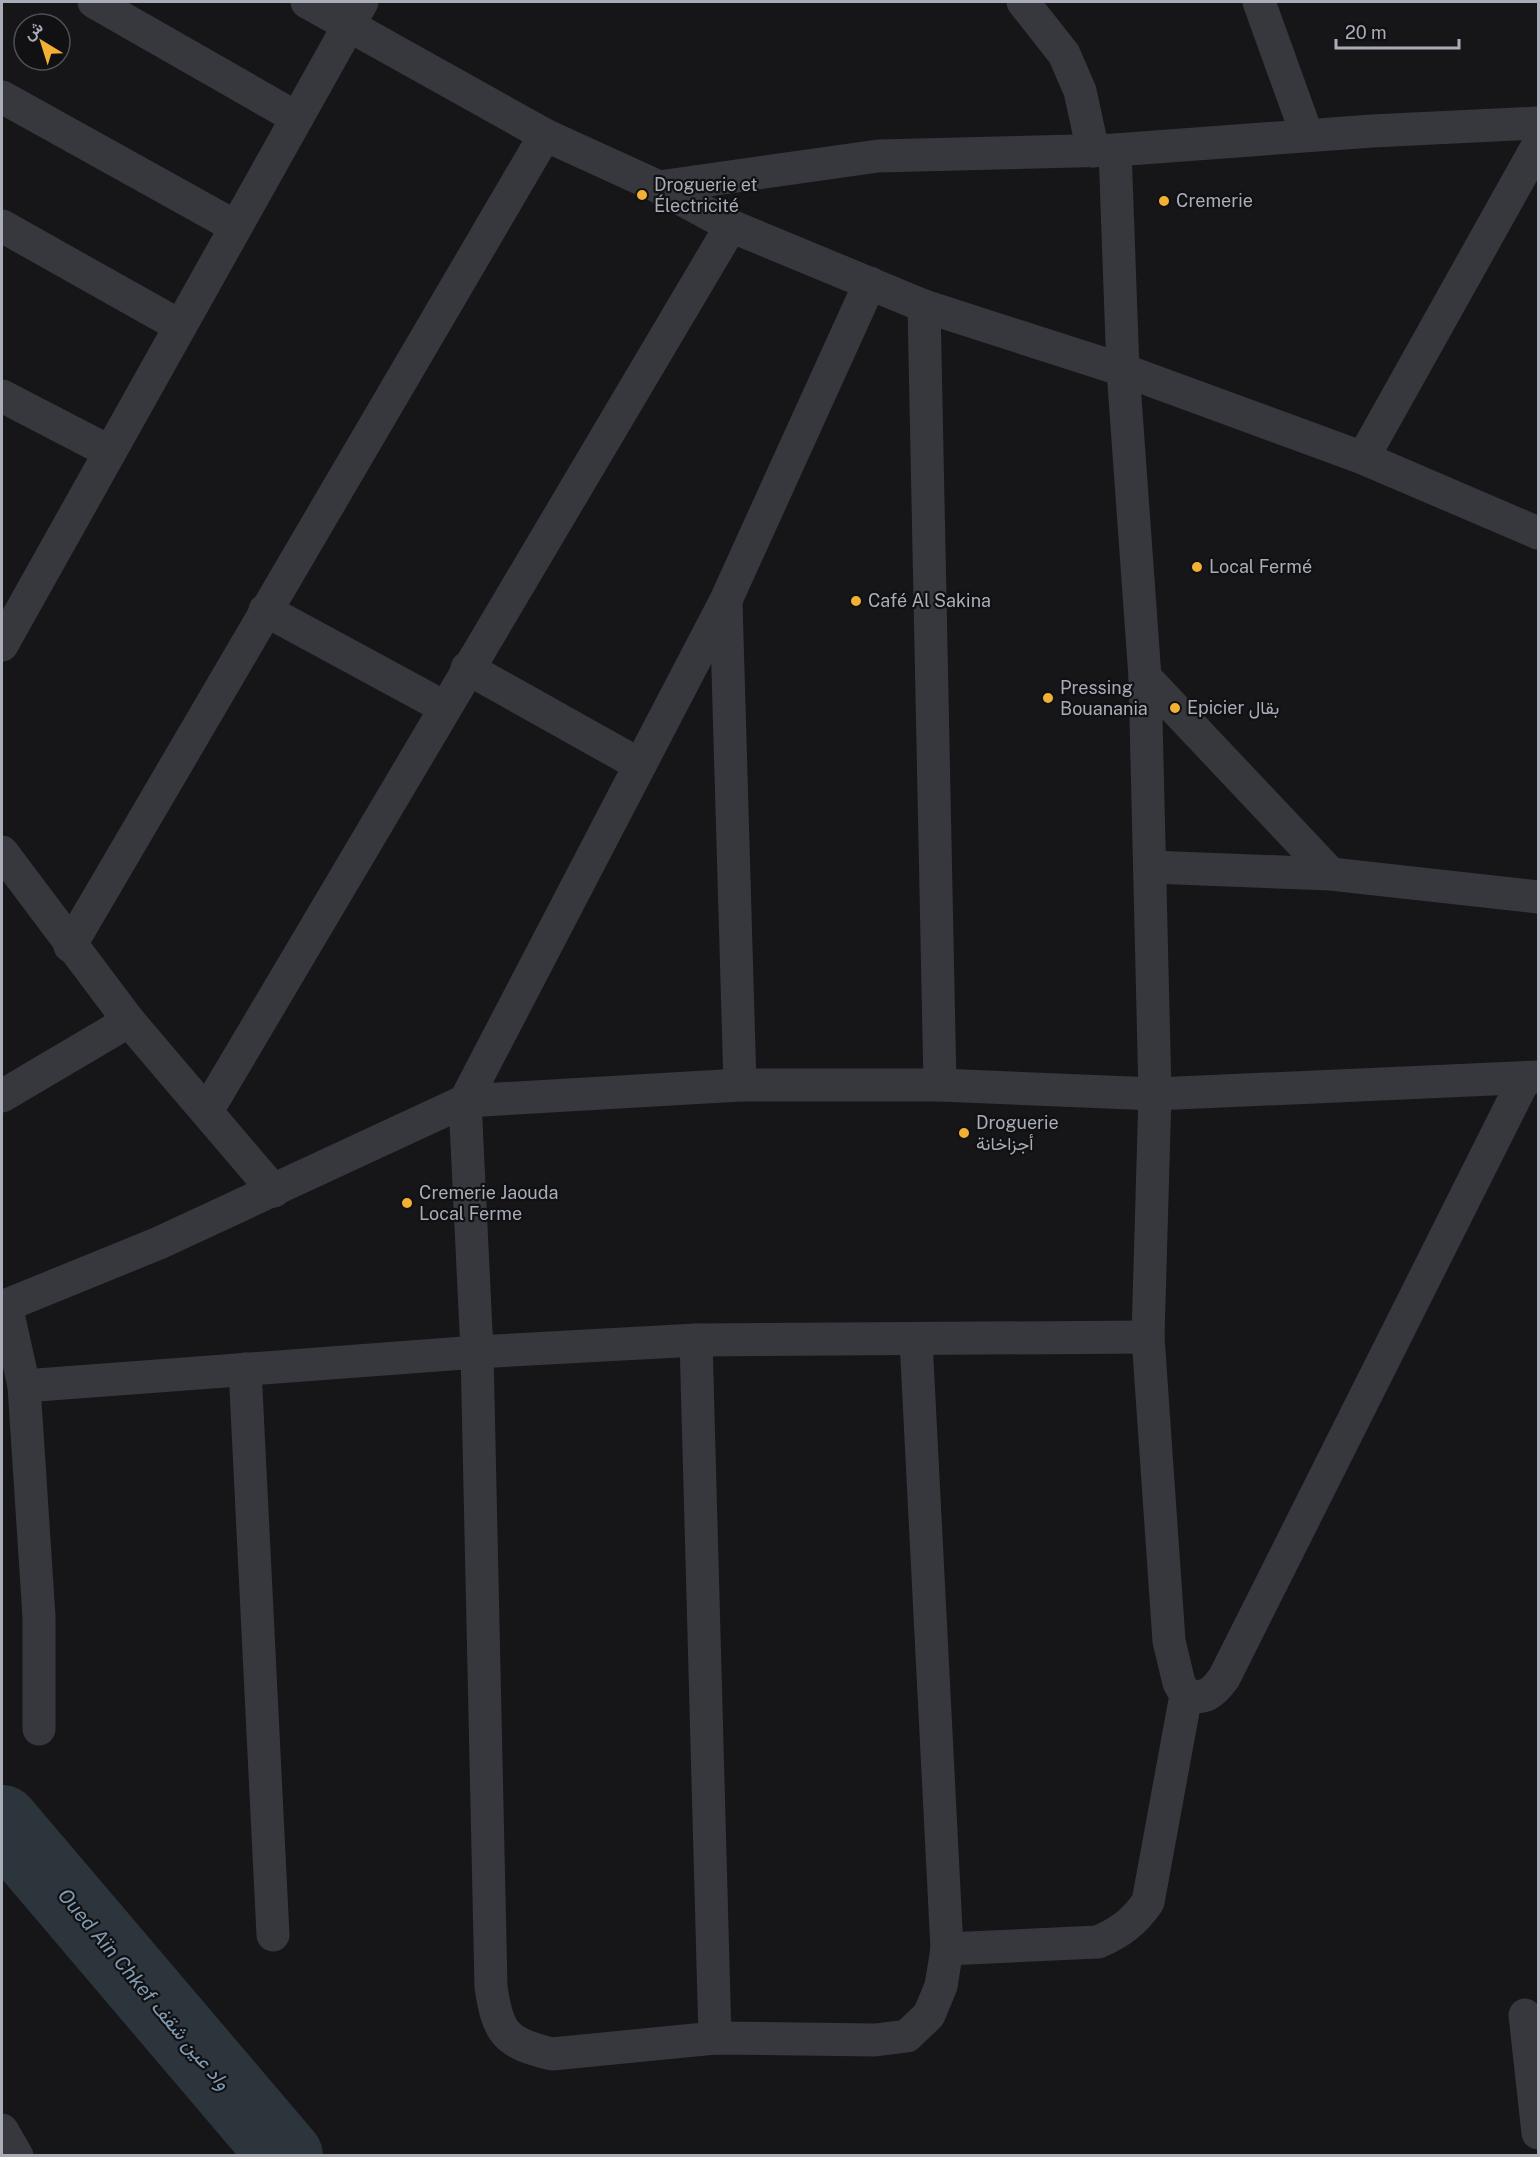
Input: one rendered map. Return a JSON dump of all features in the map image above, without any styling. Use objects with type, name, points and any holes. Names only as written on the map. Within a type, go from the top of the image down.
[{"type":"street","points":[[94,2],[297,118]]},
{"type":"street","points":[[307,2],[356,14],[545,135],[659,187],[732,226],[924,306],[1123,370],[1363,458],[1539,533]]},
{"type":"street","points":[[947,1949],[1098,1942],[1119,1933],[1136,1920],[1148,1902],[1186,1695],[1179,1683],[1169,1641],[1148,1337],[1155,1094],[1145,677],[1123,370],[1104,151],[1064,54],[1023,2]]},
{"type":"street","points":[[1259,2],[1307,135]]},
{"type":"street","points":[[2,645],[356,14]]},
{"type":"street","points":[[2,97],[236,227]]},
{"type":"street","points":[[659,187],[878,156],[1104,151],[1307,135],[1539,123]]},
{"type":"street","points":[[70,946],[545,135]]},
{"type":"street","points":[[1363,458],[1539,145]]},
{"type":"street","points":[[2,226],[180,326]]},
{"type":"street","points":[[207,1111],[467,668],[732,226]]},
{"type":"street","points":[[870,283],[726,600],[465,1101],[477,1352],[491,1987],[496,2019],[510,2038],[529,2048],[552,2054],[715,2038],[874,2040],[907,2036],[929,2015],[940,1986],[947,1949],[916,1340]]},
{"type":"street","points":[[924,306],[940,1085]]},
{"type":"street","points":[[2,396],[110,452]]},
{"type":"street","points":[[726,600],[740,1085]]},
{"type":"street","points":[[265,610],[444,707]]},
{"type":"street","points":[[467,668],[640,765]]},
{"type":"street","points":[[1145,677],[1331,874]]},
{"type":"street","points":[[2,852],[70,946],[129,1021],[274,1191]]},
{"type":"street","points":[[1151,867],[1331,874],[1539,897]]},
{"type":"street","points":[[2,1096],[129,1021]]},
{"type":"street","points":[[39,1729],[39,1617],[24,1386],[4,1306],[159,1243],[465,1101],[740,1085],[940,1085],[1155,1094],[1532,1078],[1224,1678],[1214,1692],[1199,1699],[1186,1695]]},
{"type":"street","points":[[24,1386],[477,1352],[696,1340],[1148,1337]]},
{"type":"street","points":[[696,1340],[715,2038]]},
{"type":"street","points":[[245,1369],[273,1935]]},
{"type":"street","points":[[1525,2015],[1539,2133]]},
{"type":"street","points":[[2,2130],[17,2156]]},
{"type":"waterway","name":"Oued Aïn Chkef واد عين شقف","points":[[2,1822],[286,2156]]},
{"type":"place","name":"Droguerie et Électricité","points":[[642,195]]},
{"type":"place","name":"Cremerie","points":[[1164,201]]},
{"type":"place","name":"Local Fermé","points":[[1197,567]]},
{"type":"place","name":"Café Al Sakina","points":[[856,601]]},
{"type":"place","name":"Pressing Bouanania","points":[[1048,698]]},
{"type":"place","name":"Epicier بقال","points":[[1175,708]]},
{"type":"place","name":"Droguerie أجزاخانة","points":[[964,1133]]},
{"type":"place","name":"Cremerie Jaouda Local Ferme","points":[[407,1203]]}]
